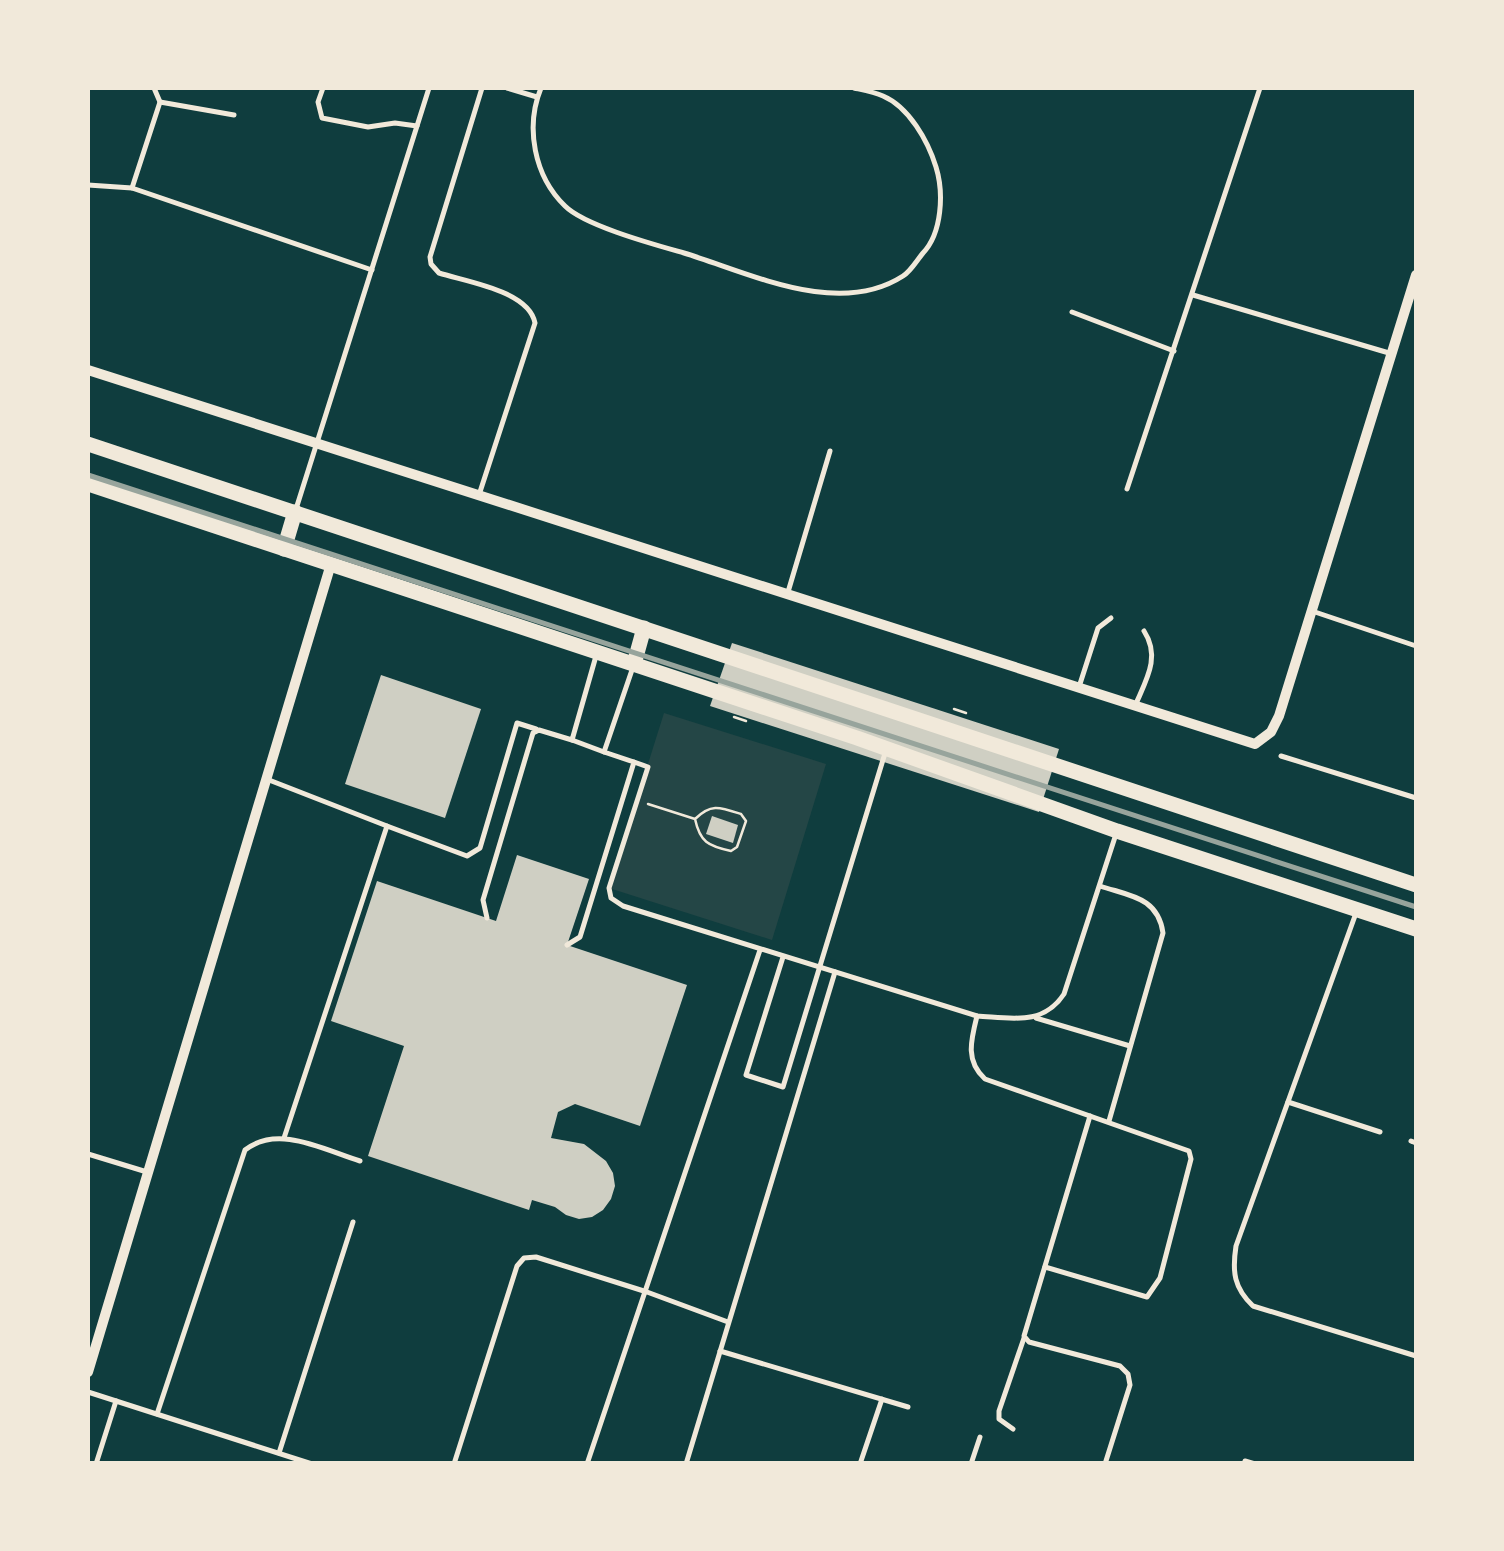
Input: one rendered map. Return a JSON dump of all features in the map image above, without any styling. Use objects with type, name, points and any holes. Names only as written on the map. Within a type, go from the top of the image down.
[{"type":"main road","points":[[88,444],[1416,885]]},
{"type":"main road","points":[[88,484],[887,748],[1117,831],[1416,929]]},
{"type":"main road","points":[[284,549],[295,512]]},
{"type":"main road","points":[[634,664],[644,628]]},
{"type":"street","points":[[88,370],[1255,744],[1271,732],[1279,716],[1416,275]]},
{"type":"street","points":[[88,1372],[331,564]]},
{"type":"lane","points":[[132,188],[160,102],[154,88]]},
{"type":"lane","points":[[322,88],[318,102],[322,118],[368,127],[395,122],[417,126]]},
{"type":"lane","points":[[295,512],[429,88]]},
{"type":"lane","points":[[479,496],[535,323],[533,312],[519,299],[439,273],[431,264],[482,88]]},
{"type":"lane","points":[[507,88],[537,97]]},
{"type":"lane","points":[[541,88],[532,129],[540,170],[566,208],[620,234],[810,291],[862,293],[904,275],[930,246],[940,211],[940,180],[932,155],[912,120],[886,96],[854,88]]},
{"type":"lane","points":[[1127,489],[1260,88]]},
{"type":"lane","points":[[160,102],[234,114]]},
{"type":"lane","points":[[88,185],[132,188],[372,270]]},
{"type":"lane","points":[[1193,295],[1392,354]]},
{"type":"lane","points":[[1072,312],[1174,351]]},
{"type":"lane","points":[[786,596],[830,451]]},
{"type":"lane","points":[[1312,611],[1416,646]]},
{"type":"lane","points":[[1080,688],[1098,628],[1111,618]]},
{"type":"lane","points":[[1135,706],[1153,664],[1152,643],[1144,631]]},
{"type":"lane","points":[[572,740],[598,652]]},
{"type":"lane","points":[[604,752],[634,664]]},
{"type":"lane","points":[[266,778],[467,856],[480,848],[517,723],[572,740],[648,767],[609,888],[611,898],[622,906],[977,1016],[1033,1017],[1130,1046]]},
{"type":"lane","points":[[487,918],[483,900],[533,732],[539,730]]},
{"type":"lane","points":[[783,957],[746,1075],[783,1087],[887,748]]},
{"type":"lane","points":[[1281,756],[1416,798]]},
{"type":"lane","points":[[568,945],[580,937],[634,762]]},
{"type":"lane","points":[[284,1138],[387,826]]},
{"type":"lane","points":[[1033,1017],[1053,1010],[1064,994],[1117,831]]},
{"type":"lane","points":[[1100,886],[1150,904],[1161,916],[1163,932],[1108,1122]]},
{"type":"lane","points":[[1357,910],[1236,1246],[1234,1279],[1242,1296],[1253,1306],[1416,1356]]},
{"type":"lane","points":[[587,1464],[760,950]]},
{"type":"lane","points":[[686,1464],[835,972]]},
{"type":"lane","points":[[977,1016],[970,1046],[974,1069],[985,1078],[1190,1151],[1160,1278],[1147,1297],[1045,1266]]},
{"type":"lane","points":[[1288,1102],[1380,1132]]},
{"type":"lane","points":[[1013,1429],[999,1418],[999,1411],[1090,1116]]},
{"type":"lane","points":[[157,1414],[246,1150],[257,1141],[284,1138],[360,1161]]},
{"type":"lane","points":[[88,1154],[148,1172]]},
{"type":"lane","points":[[279,1453],[353,1222]]},
{"type":"lane","points":[[454,1464],[517,1266],[524,1258],[536,1257],[728,1322]]},
{"type":"lane","points":[[1024,1336],[1029,1342],[1120,1366],[1128,1374],[1130,1385],[1105,1464]]},
{"type":"lane","points":[[720,1351],[908,1407]]},
{"type":"lane","points":[[88,1392],[312,1464]]},
{"type":"lane","points":[[860,1464],[882,1399]]},
{"type":"lane","points":[[96,1464],[116,1401]]},
{"type":"lane","points":[[971,1464],[980,1437]]},
{"type":"lane","points":[[1246,1461],[1254,1464]]},
{"type":"path","points":[[954,709],[966,713]]},
{"type":"path","points":[[734,717],[746,721]]},
{"type":"path","points":[[637,801],[694,819]]},
{"type":"path","points":[[719,806],[741,814],[746,821],[737,847],[730,851],[707,846],[698,835],[694,819],[707,807],[719,806]]},
{"type":"shaded area","points":[[664,713],[826,764],[772,940],[609,888]]},
{"type":"building","points":[[732,643],[1059,749],[1039,812],[710,706]]},
{"type":"building","points":[[381,675],[481,709],[445,818],[345,784]]},
{"type":"building","points":[[712,816],[738,825],[733,843],[706,834]]},
{"type":"building","points":[[517,855],[589,879],[567,945],[687,985],[640,1126],[575,1104],[558,1112],[551,1138],[584,1144],[606,1161],[613,1173],[611,1199],[592,1217],[579,1219],[532,1200],[529,1210],[368,1156],[404,1046],[331,1021],[377,881],[496,921]]},
{"type":"railway","points":[[88,475],[1416,907]]}]
